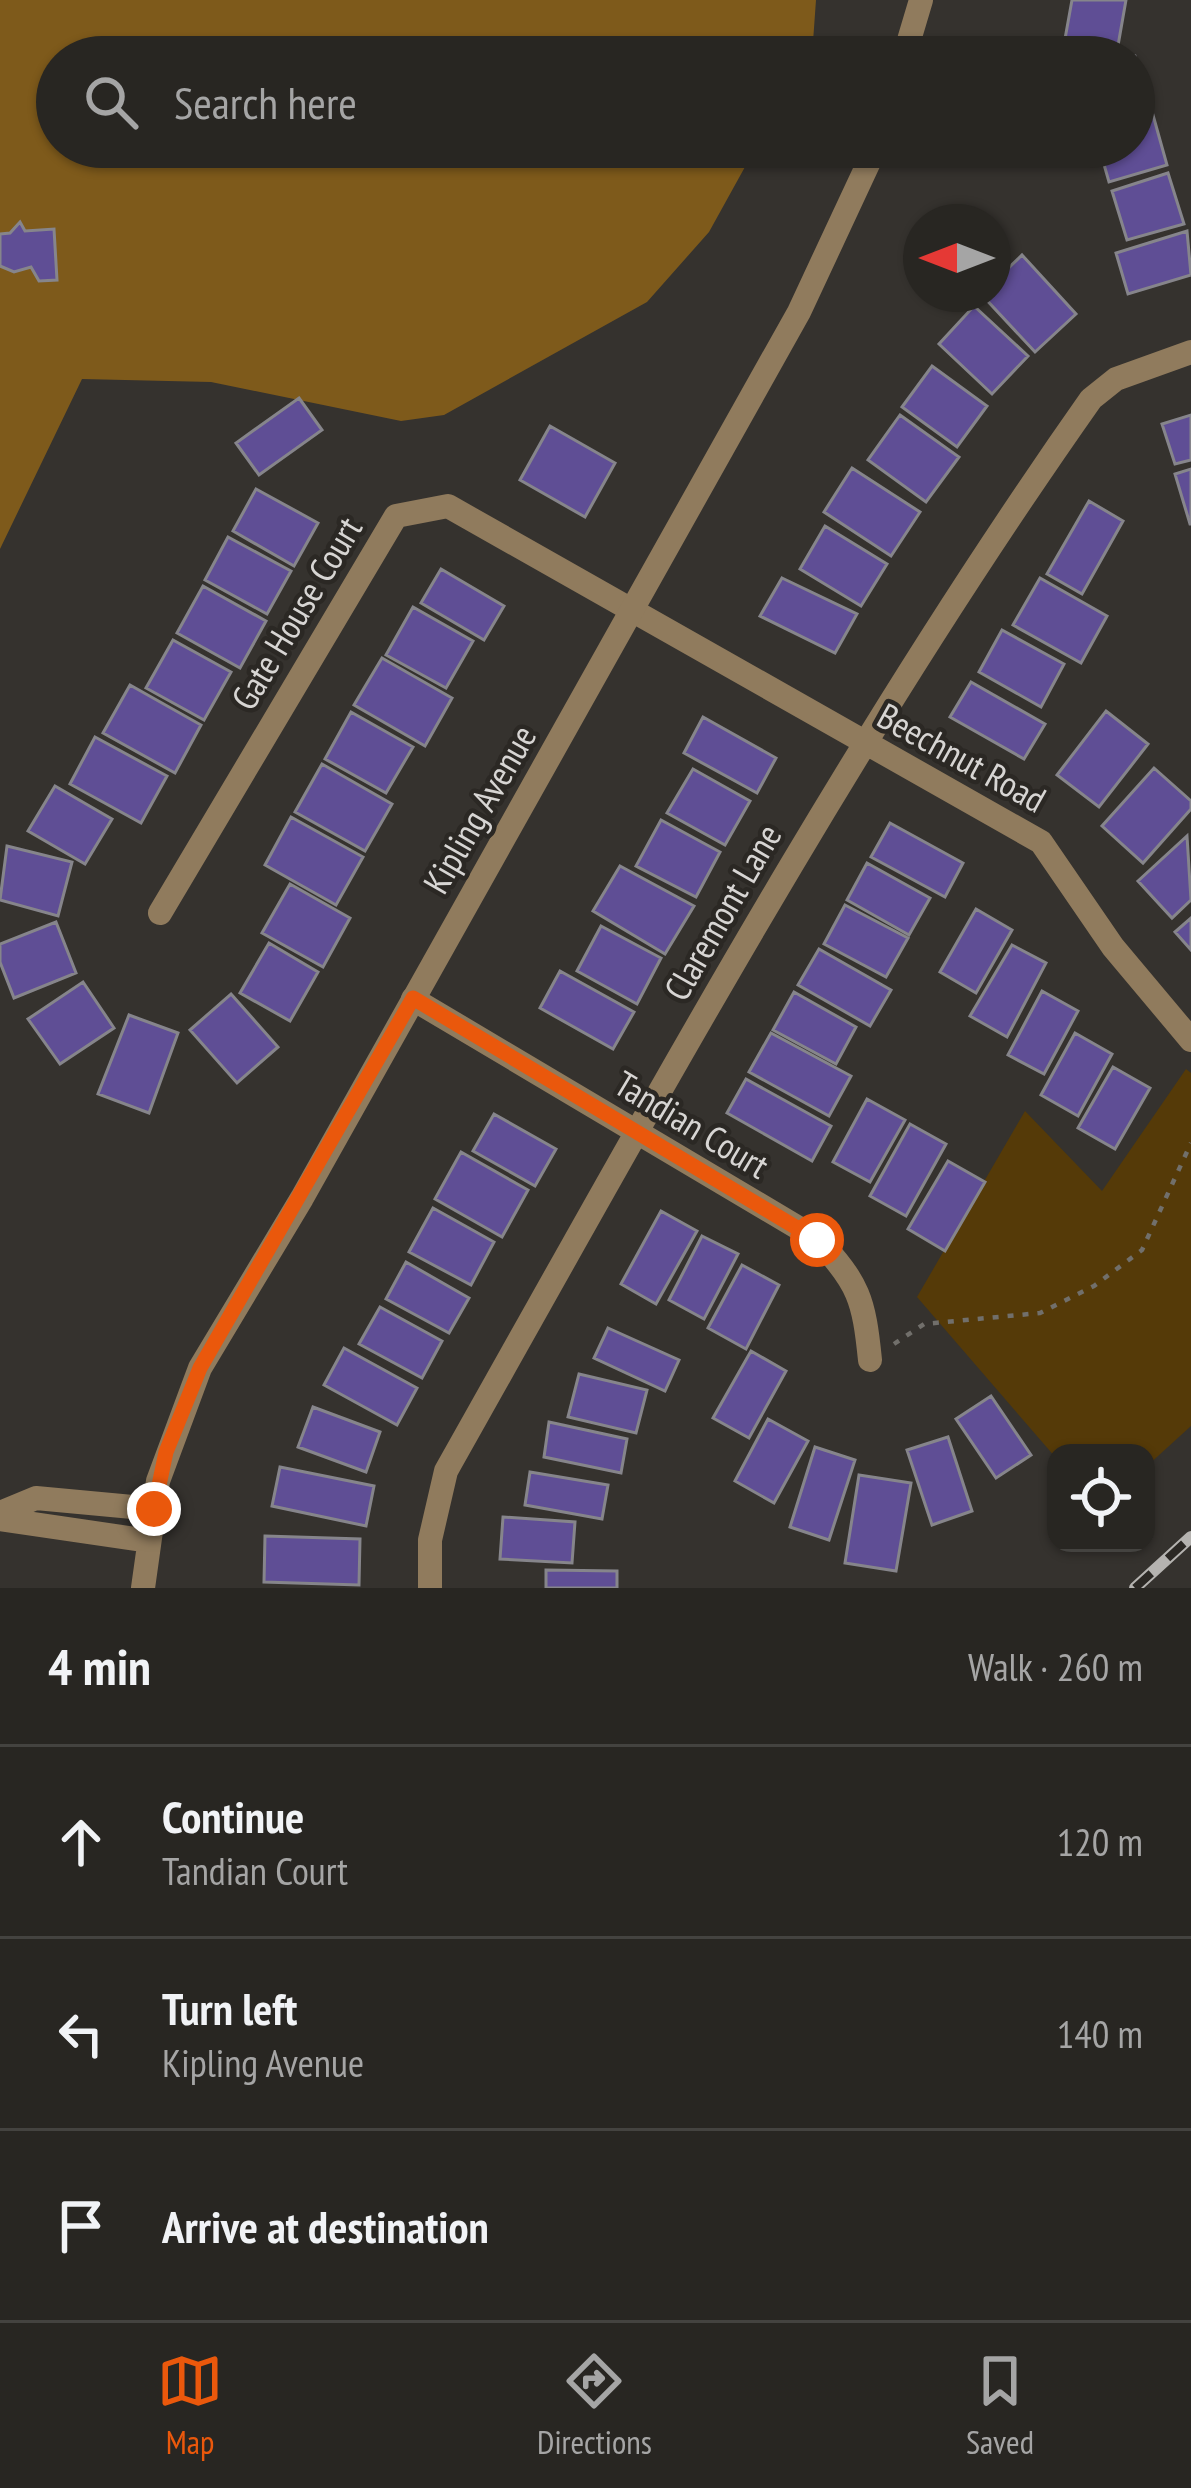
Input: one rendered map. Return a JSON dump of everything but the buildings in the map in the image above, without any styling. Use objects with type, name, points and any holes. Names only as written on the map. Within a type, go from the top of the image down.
[{"type":"street","points":[[911,36],[922,0]]},
{"type":"street","name":"Kipling Avenue","points":[[142,1588],[166,1452],[200,1368],[799,312],[866,168]]},
{"type":"street","name":"Claremont Lane","points":[[430,1588],[430,1540],[446,1471],[861,743],[975,564],[1091,399],[1116,379],[1191,352]]},
{"type":"street","name":"Gate House Court","points":[[160,913],[396,516],[448,506],[632,612]]},
{"type":"street","name":"Beechnut Road","points":[[632,612],[1041,842],[1113,947],[1191,1040]]},
{"type":"street","name":"Tandian Court","points":[[413,998],[817,1240],[864,1298],[870,1360]]},
{"type":"street","points":[[0,1516],[36,1498],[154,1509]]},
{"type":"street","points":[[0,1516],[149,1541]]},
{"type":"path","points":[[870,1360],[924,1324],[1040,1313],[1094,1286],[1142,1250],[1191,1143]]},
{"type":"shaded area","points":[[0,0],[816,0],[813,36],[36,36],[36,168],[744,168],[709,232],[647,302],[444,415],[401,421],[211,382],[82,379],[0,549]]},
{"type":"shaded area","points":[[1186,1069],[1191,1073],[1191,1426],[1155,1459],[1155,1444],[1047,1448],[917,1297],[1025,1111],[1102,1191]]},
{"type":"railway","points":[[1135,1588],[1191,1537]]},
{"type":"route","points":[[154,1509],[166,1452],[200,1368],[413,998],[817,1240]]}]
